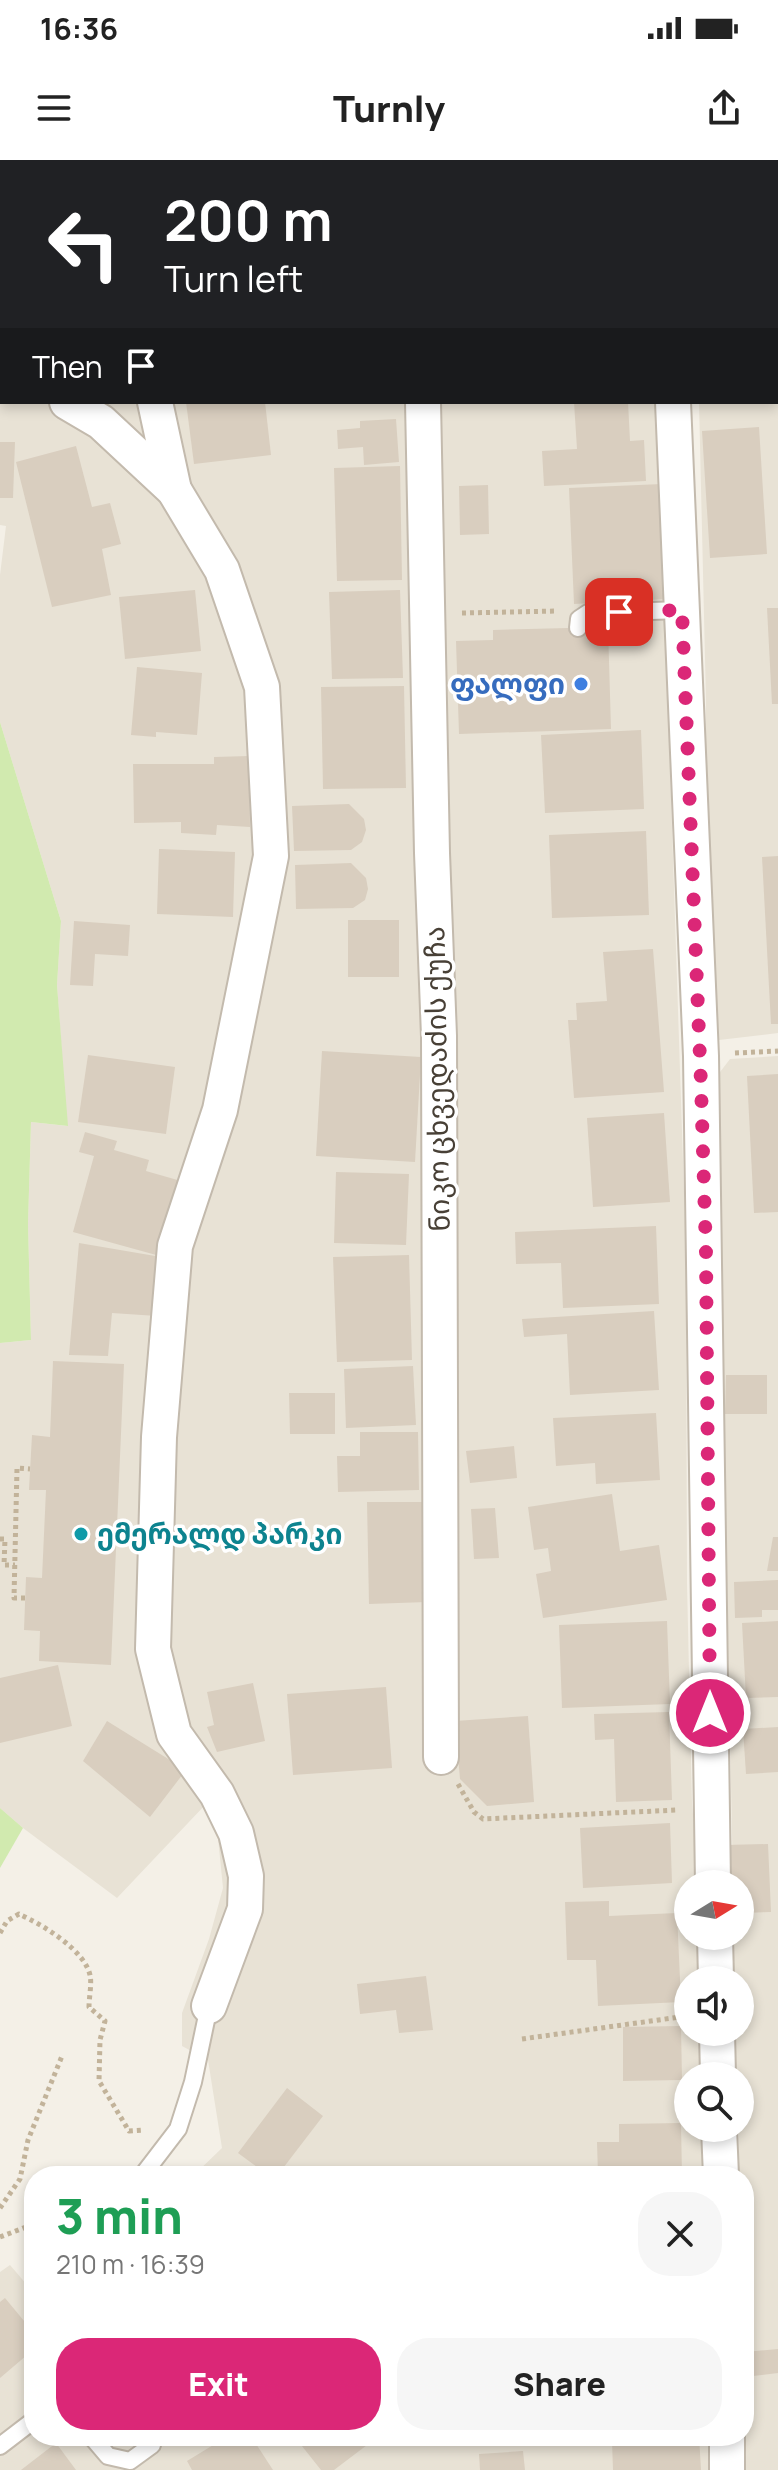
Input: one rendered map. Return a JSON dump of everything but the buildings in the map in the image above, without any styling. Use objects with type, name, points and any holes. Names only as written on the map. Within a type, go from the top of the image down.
[{"type":"street","points":[[70,404],[101,422],[174,490],[222,570],[262,687],[271,856],[220,1110],[175,1246],[159,1437],[153,1649],[174,1734],[217,1794],[236,1833],[246,1876],[245,1909],[209,2006]]},
{"type":"street","points":[[155,404],[174,490]]},
{"type":"street","name":"ნიკო ცხვედაძის ქუჩა","points":[[423,404],[439,1036],[441,1757]]},
{"type":"street","points":[[673,404],[701,1056],[712,1870]]},
{"type":"street","points":[[720,2142],[721,2166]]},
{"type":"street","points":[[727,2446],[727,2470]]},
{"type":"lane","points":[[578,628],[579,619],[588,613],[682,610]]},
{"type":"lane","points":[[150,2166],[178,2129],[193,2082],[209,2006]]},
{"type":"lane","points":[[0,2446],[24,2428]]},
{"type":"lane","points":[[100,2446],[108,2456],[130,2461],[151,2446]]},
{"type":"path","points":[[450,614],[563,611]]},
{"type":"path","points":[[736,1053],[778,1051]]},
{"type":"path","points":[[25,1598],[14,1598],[17,1468],[30,1469]]},
{"type":"path","points":[[0,1539],[5,1539],[4,1565],[15,1565]]},
{"type":"path","points":[[441,1757],[474,1812],[483,1819],[710,1809]]},
{"type":"path","points":[[0,1933],[7,1921],[19,1914],[46,1926],[72,1949],[90,1974],[89,2007],[105,2021],[100,2040],[99,2081],[129,2131],[178,2129]]},
{"type":"path","points":[[522,2039],[674,2018]]},
{"type":"path","points":[[0,2208],[20,2179],[28,2140],[62,2056]]},
{"type":"path","points":[[0,2237],[24,2228]]},
{"type":"shaded area","points":[[0,404],[658,404],[686,1253],[687,1583],[692,1803],[698,1870],[674,1870],[674,1950],[703,1950],[703,1966],[674,1966],[674,2046],[706,2046],[707,2062],[674,2062],[674,2142],[709,2142],[710,2166],[203,2166],[222,2148],[208,2060],[182,2046],[182,2013],[209,1939],[223,1888],[218,1838],[206,1804],[117,1898],[0,1808],[0,1343],[31,1340],[28,1224],[31,1122],[67,1126],[57,985],[61,921],[0,722],[0,575],[6,526],[0,525]]},
{"type":"shaded area","points":[[699,404],[778,404],[778,1033],[719,1040],[705,836],[706,701]]},
{"type":"shaded area","points":[[778,1056],[778,2470],[744,2470],[744,2446],[754,2446],[754,2166],[738,2166],[739,2142],[754,2142],[754,2062],[736,2062],[735,2046],[754,2046],[754,1966],[734,1966],[734,1950],[754,1950],[754,1870],[733,1870],[717,1076],[730,1059]]},
{"type":"shaded area","points":[[10,2265],[24,2281],[24,2446],[718,2446],[719,2470],[0,2470],[0,2272]]},
{"type":"green space","points":[[0,722],[61,921],[57,985],[68,1126],[31,1122],[28,1224],[31,1340],[0,1343]]},
{"type":"green space","points":[[0,1808],[23,1828],[0,1868]]},
{"type":"place","name":"ფალფი","points":[[581,684]]},
{"type":"place","name":"ემერალდ პარკი","points":[[81,1534]]},
{"type":"route","points":[[619,612],[682,610],[706,1253],[710,1713]]}]
